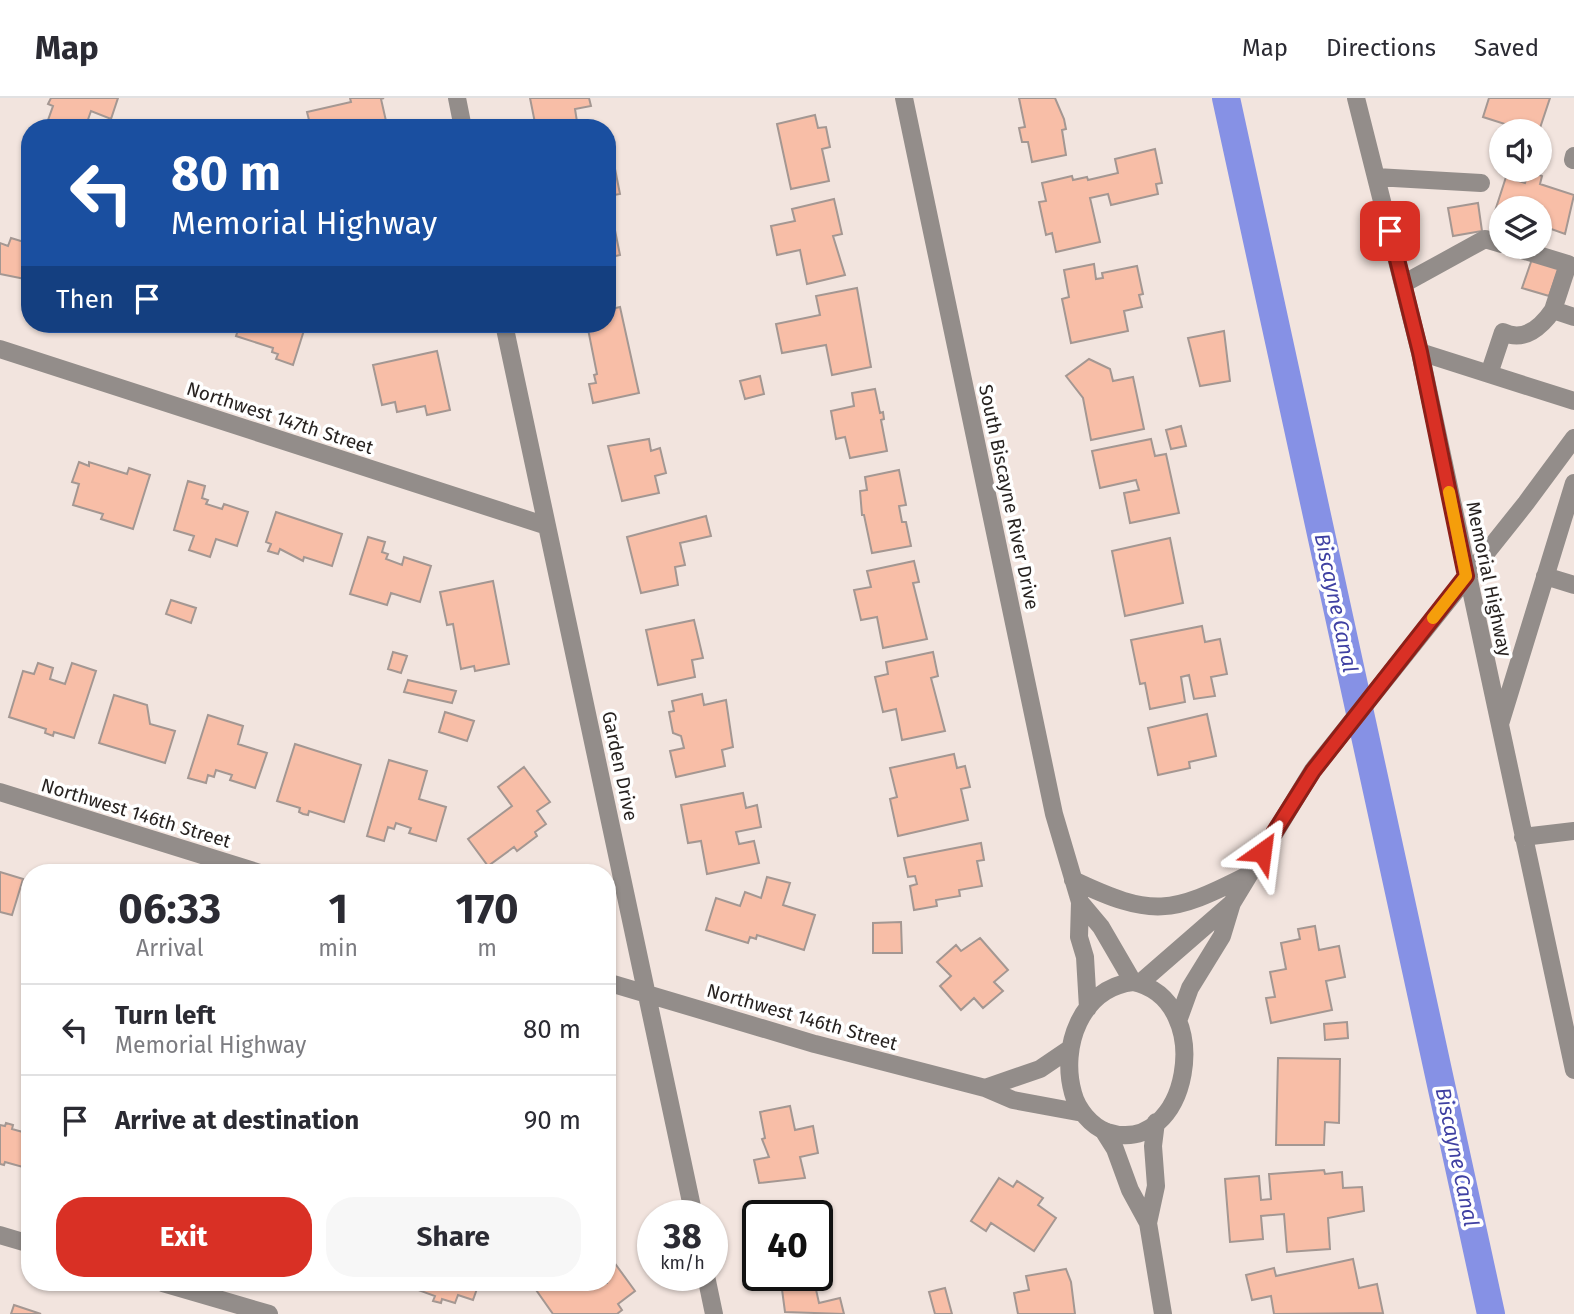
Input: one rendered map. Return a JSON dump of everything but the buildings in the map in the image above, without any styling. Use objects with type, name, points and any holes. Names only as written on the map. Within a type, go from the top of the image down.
[{"type":"street","points":[[457,98],[461,119]]},
{"type":"street","name":"South Biscayne River Drive","points":[[904,98],[1054,814],[1080,902],[1079,937],[1087,970],[1088,1008]]},
{"type":"street","name":"Memorial Highway","points":[[1356,98],[1420,352],[1574,1070]]},
{"type":"street","points":[[1376,177],[1481,183]]},
{"type":"street","points":[[1403,284],[1485,239],[1489,240]]},
{"type":"street","points":[[1489,374],[1503,332],[1518,336],[1541,327],[1553,310],[1568,264],[1552,259]]},
{"type":"street","points":[[1553,310],[1574,317]]},
{"type":"street","name":"Garden Drive","points":[[506,333],[691,1200]]},
{"type":"street","name":"Northwest 147th Street","points":[[0,349],[547,526]]},
{"type":"street","points":[[1420,352],[1574,401]]},
{"type":"street","points":[[1178,1021],[1191,988],[1222,936],[1232,903],[1313,771],[1574,438]]},
{"type":"street","points":[[1499,728],[1574,484]]},
{"type":"street","points":[[1545,576],[1574,586]]},
{"type":"street","name":"Northwest 146th Street","points":[[0,792],[231,864]]},
{"type":"street","points":[[1523,837],[1574,831]]},
{"type":"street","points":[[1073,880],[1124,903],[1157,908],[1199,900],[1248,875]]},
{"type":"street","name":"South Biscayne River Drive","points":[[1080,902],[1101,927],[1137,982]]},
{"type":"street","points":[[1163,1314],[1148,1223],[1130,1190],[1115,1149],[1103,1130],[1083,1113],[1070,1082],[1068,1051],[1088,1008],[1112,986],[1137,982],[1232,903]]},
{"type":"street","points":[[1103,1130],[1130,1135],[1156,1122],[1173,1103],[1185,1072],[1185,1045],[1178,1021],[1163,999],[1137,982]]},
{"type":"street","name":"Northwest 146th Street","points":[[616,985],[909,1070],[985,1088],[1013,1100],[1083,1113]]},
{"type":"street","points":[[985,1088],[1040,1069],[1068,1051]]},
{"type":"street","points":[[1148,1223],[1156,1186],[1153,1146],[1156,1122]]},
{"type":"street","points":[[0,1235],[21,1241]]},
{"type":"street","points":[[190,1291],[269,1314]]},
{"type":"street","points":[[709,1291],[714,1314]]},
{"type":"waterway","name":"Biscayne Canal","points":[[1226,98],[1491,1314]]},
{"type":"slow traffic","points":[[1433,618],[1466,576],[1449,492]]},
{"type":"route","points":[[1262,852],[1313,771],[1466,576],[1420,352],[1390,231]]}]
